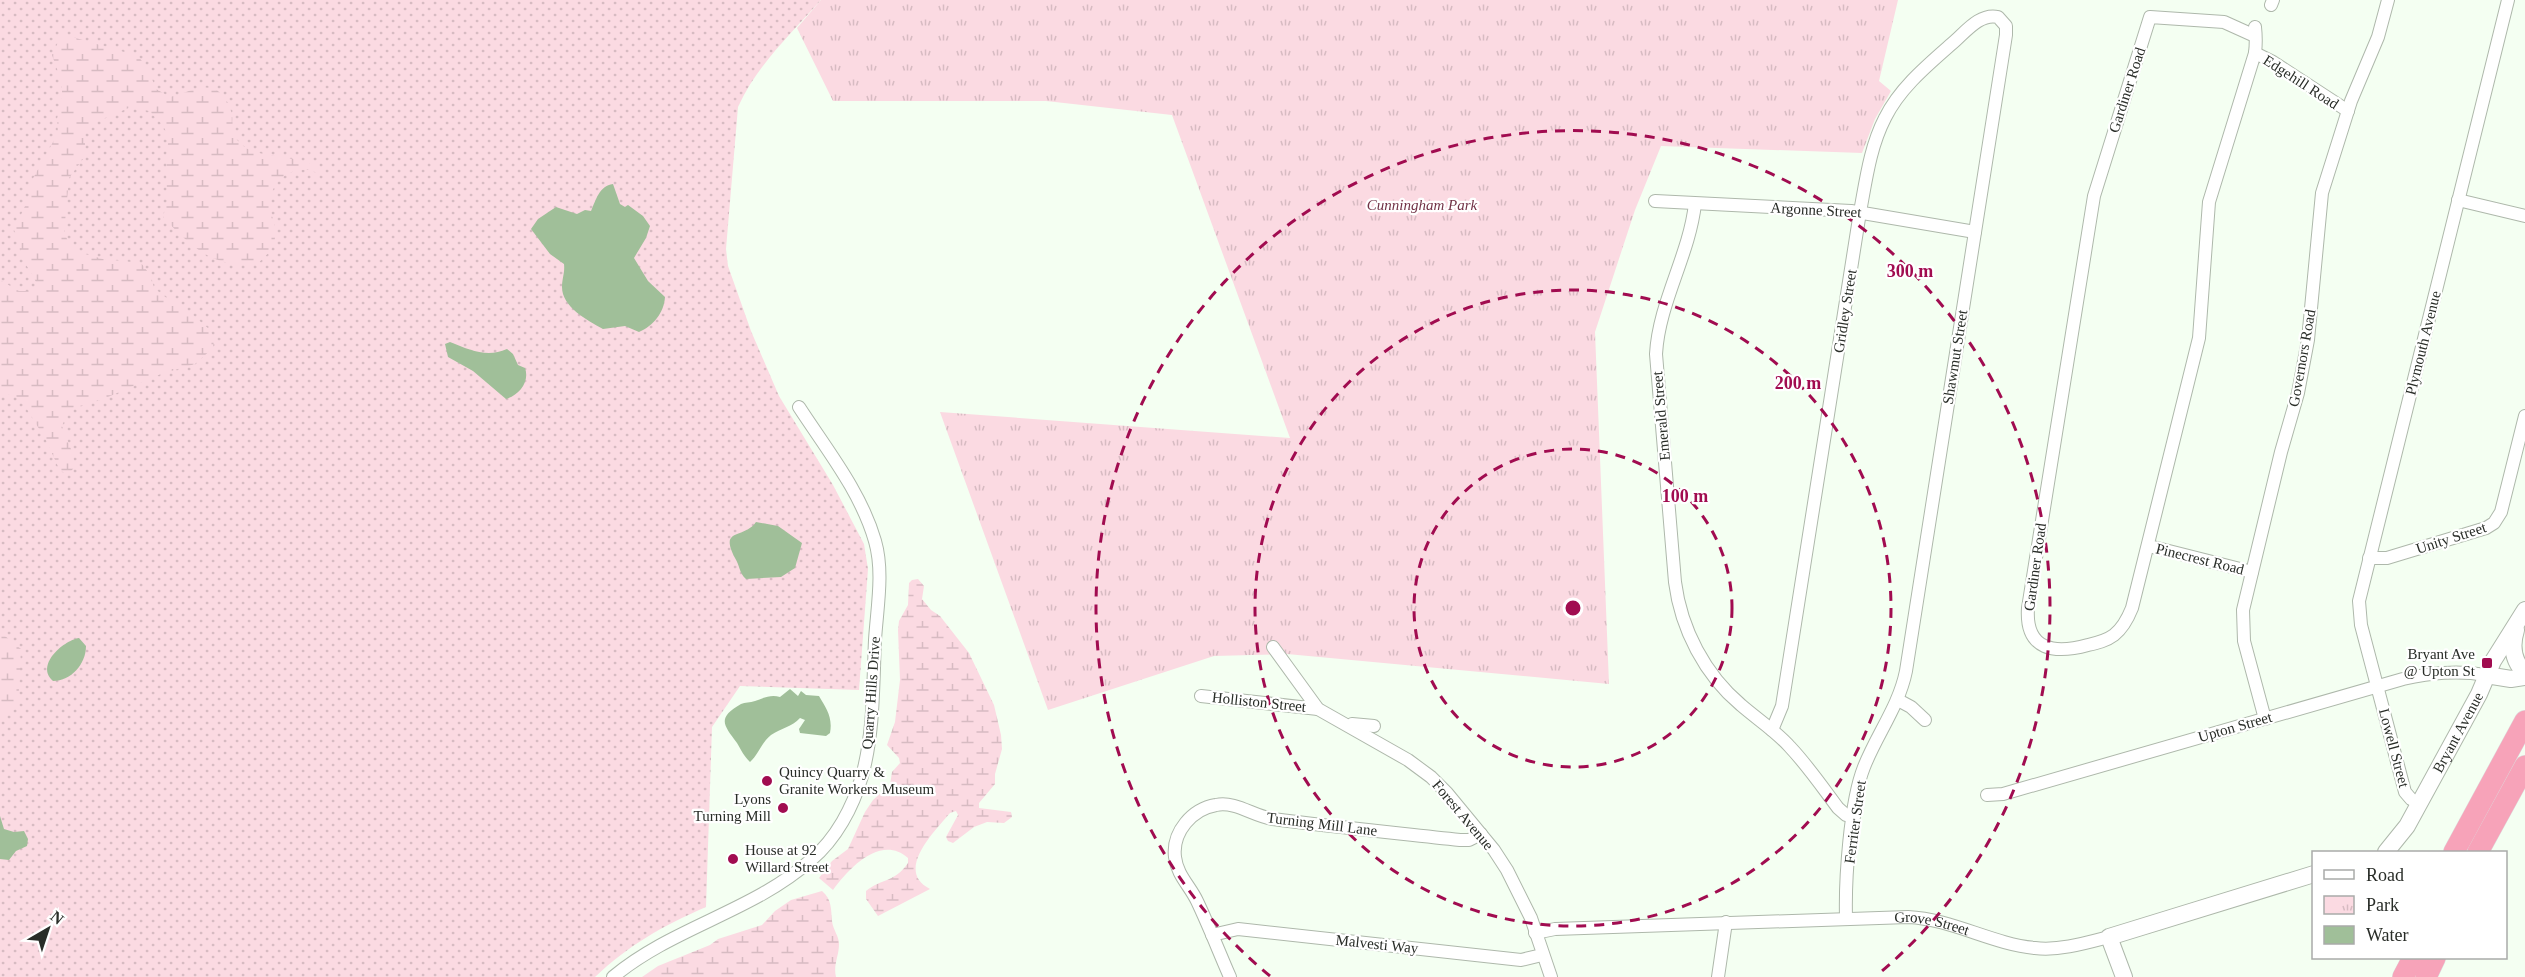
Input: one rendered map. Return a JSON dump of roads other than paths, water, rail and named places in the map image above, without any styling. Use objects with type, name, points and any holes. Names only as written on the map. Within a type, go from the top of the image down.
[{"type":"highway","points":[[2455,851],[2525,721]]},
{"type":"highway","points":[[2467,851],[2525,743]]},
{"type":"highway","points":[[2479,851],[2525,766]]},
{"type":"highway","points":[[2489,851],[2525,785]]},
{"type":"highway","points":[[2393,977],[2401,959]]},
{"type":"highway","points":[[2403,977],[2412,959]]},
{"type":"highway","points":[[2417,977],[2424,959]]},
{"type":"highway","points":[[2426,977],[2433,959]]},
{"type":"street","name":"Governors Road","points":[[2265,718],[2242,633],[2243,610],[2281,452],[2298,393],[2308,340],[2322,193],[2348,111],[2378,37],[2388,0]]},
{"type":"street","name":"Plymouth Avenue","points":[[2378,686],[2359,609],[2369,558],[2508,0]]},
{"type":"street","name":"Gridley Street","points":[[1772,730],[1782,706],[1860,212],[1877,137],[1896,100],[1925,68],[1973,24],[1984,18],[1998,17]]},
{"type":"street","name":"Shawmut Street","points":[[1898,700],[1906,671],[2006,35],[2006,26],[1998,17]]},
{"type":"street","name":"Gardiner Road","points":[[2150,17],[2224,21],[2255,32],[2255,53],[2209,202],[2199,338],[2130,615],[2112,636],[2100,642],[2064,651],[2046,647],[2036,639],[2029,628],[2028,608],[2092,206],[2150,17]]},
{"type":"street","name":"Edgehill Road","points":[[2255,53],[2273,62],[2348,111]]},
{"type":"street","points":[[2458,200],[2525,216]]},
{"type":"street","name":"Argonne Street","points":[[1655,201],[1860,212],[1975,232]]},
{"type":"street","name":"Emerald Street","points":[[1695,204],[1692,226],[1660,326],[1656,354],[1677,593],[1690,635],[1711,672],[1733,698],[1790,747],[1842,812],[1854,817]]},
{"type":"street","name":"Quarry Hills Drive","points":[[613,977],[651,948],[754,900],[800,869],[832,838],[860,783],[866,756],[872,704],[879,580],[878,552],[868,521],[857,498],[799,407]]},
{"type":"street","name":"Unity Street","points":[[2369,558],[2387,558],[2494,524],[2501,512],[2525,416]]},
{"type":"street","name":"Pinecrest Road","points":[[2149,546],[2252,572]]},
{"type":"street","points":[[2486,675],[2504,678],[2525,675],[2517,663],[2514,652],[2514,638],[2522,615]]},
{"type":"street","name":"Bryant Avenue","points":[[2387,851],[2403,832],[2486,675],[2522,615]]},
{"type":"street","name":"Forest Avenue","points":[[1274,647],[1318,709],[1424,771],[1439,784],[1481,834],[1513,882],[1536,933],[1551,977]]},
{"type":"street","name":"Upton Street","points":[[1987,795],[2003,794],[2378,686],[2441,672],[2486,675]]},
{"type":"street","name":"Lowell Street","points":[[2378,686],[2405,792],[2419,804]]},
{"type":"street","name":"Holliston Street","points":[[1201,696],[1318,709]]},
{"type":"street","points":[[1898,700],[1911,707],[1925,720]]},
{"type":"street","name":"Ferriter Street","points":[[1846,917],[1846,886],[1854,817],[1863,770],[1898,700]]},
{"type":"street","points":[[1347,724],[1374,726]]},
{"type":"street","name":"Turning Mill Lane","points":[[1230,977],[1195,896],[1181,877],[1174,857],[1181,828],[1190,817],[1209,807],[1229,805],[1273,819],[1460,840],[1469,840],[1481,834]]},
{"type":"street","name":"Grove Street","points":[[1536,933],[1555,929],[1846,917],[1921,918],[2039,949],[2054,948],[2109,937],[2312,874]]},
{"type":"street","points":[[1718,977],[1726,922]]},
{"type":"street","name":"Malvesti Way","points":[[1212,934],[1238,929],[1521,960],[1542,955]]},
{"type":"street","points":[[2109,937],[2124,977]]},
{"type":"water","points":[[613,184],[620,204],[625,207],[628,205],[643,216],[650,226],[634,258],[648,281],[665,297],[657,318],[639,332],[625,326],[603,329],[571,307],[563,294],[564,264],[550,254],[531,229],[538,219],[556,207],[577,214],[585,210],[591,211],[601,191]]},
{"type":"water","points":[[450,342],[485,353],[507,349],[513,354],[518,365],[525,368],[525,383],[515,394],[506,399],[473,371],[448,357],[445,344]]},
{"type":"water","points":[[756,522],[778,526],[802,543],[795,568],[781,577],[746,579],[741,572],[731,548],[731,538]]},
{"type":"water","points":[[79,638],[86,646],[80,665],[66,678],[53,681],[48,675],[47,668],[53,655],[65,644]]},
{"type":"water","points":[[790,689],[798,696],[801,691],[806,695],[819,696],[830,717],[830,733],[826,736],[800,733],[799,729],[805,720],[800,718],[771,735],[750,762],[728,731],[725,717],[741,704],[770,696],[780,697]]},
{"type":"water","points":[[0,816],[4,829],[14,832],[24,831],[28,839],[27,846],[16,851],[9,860],[0,859]]},
{"type":"place","name":"Bryant Ave @ Upton St","points":[[2487,663]]},
{"type":"place","name":"Quincy Quarry & Granite Workers Museum","points":[[767,781]]},
{"type":"place","name":"Lyons Turning Mill","points":[[783,808]]},
{"type":"place","name":"House at 92 Willard Street","points":[[733,859]]},
{"type":"park label","name":"Cunningham Park","points":[[1422,205]]}]
